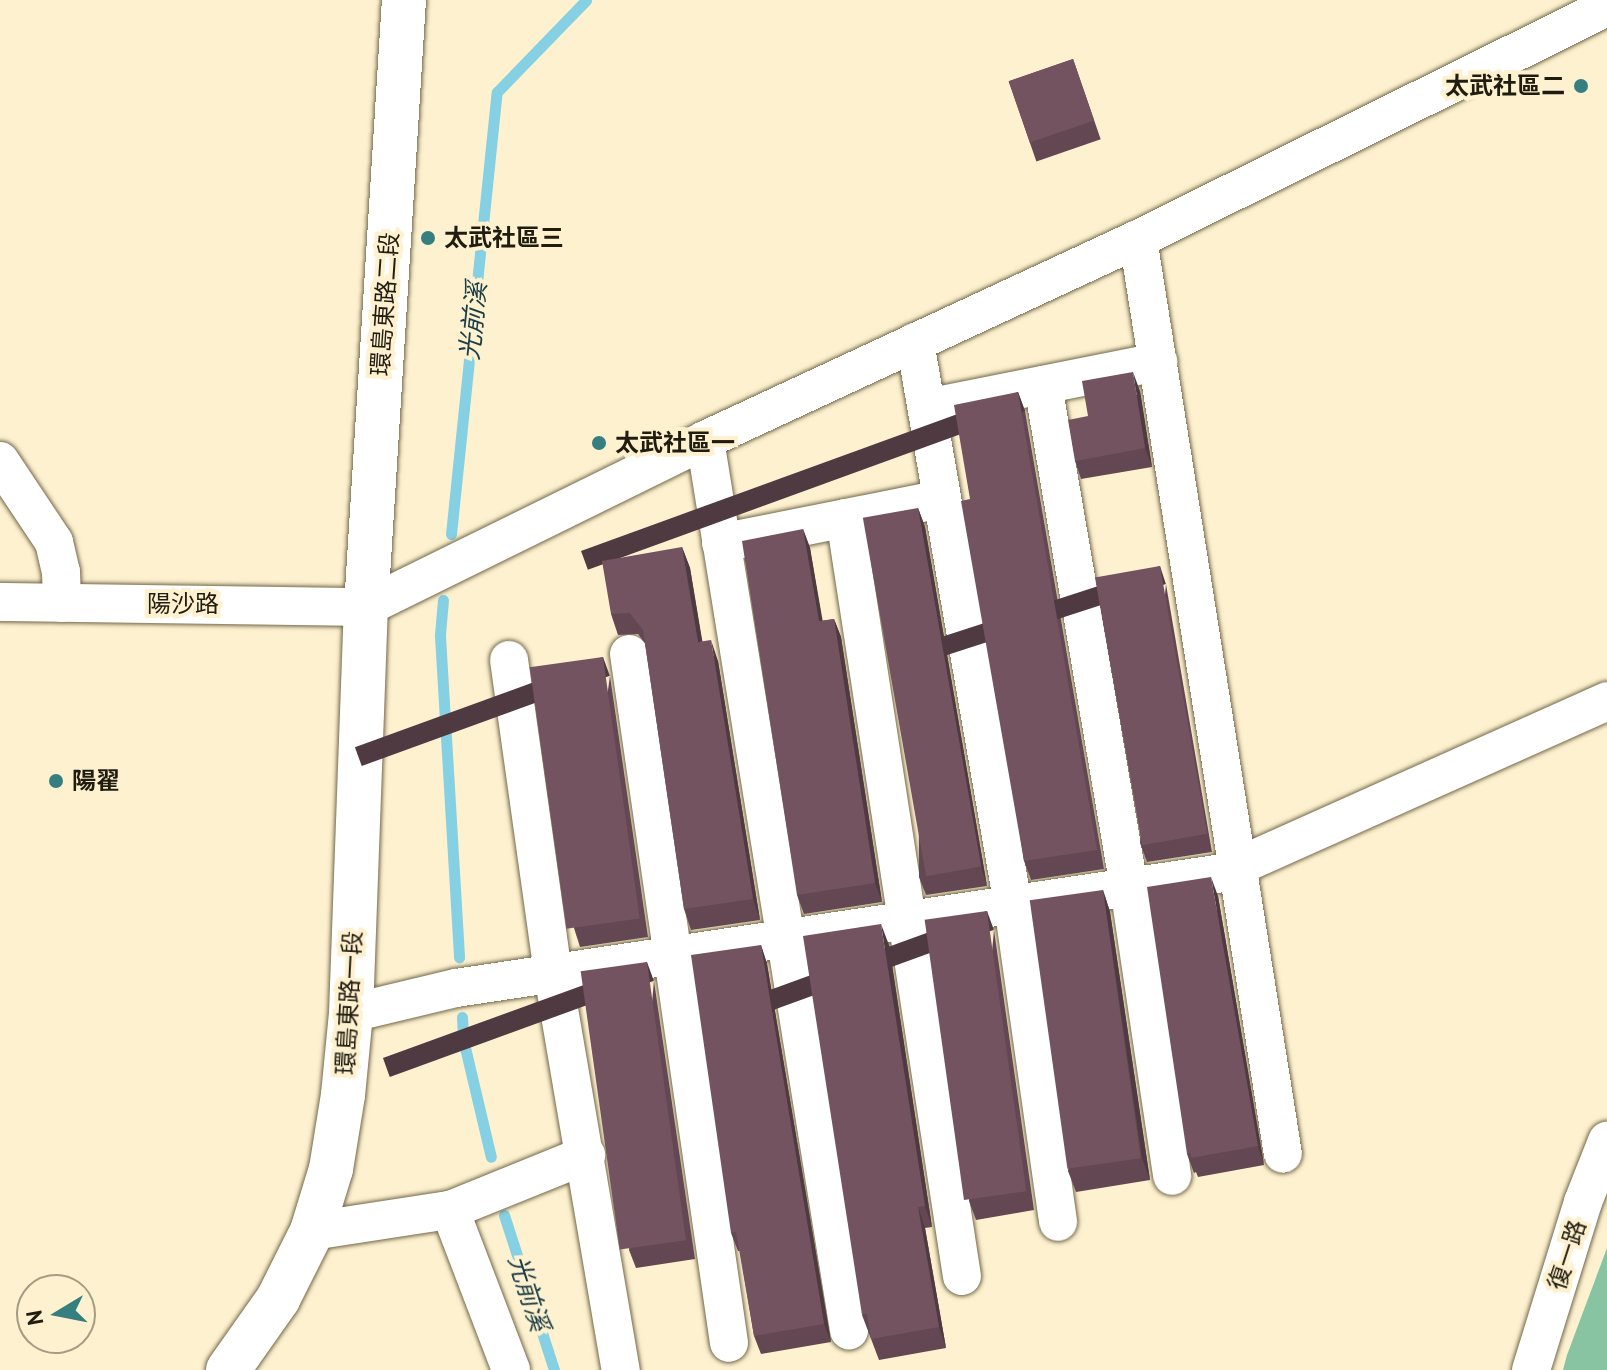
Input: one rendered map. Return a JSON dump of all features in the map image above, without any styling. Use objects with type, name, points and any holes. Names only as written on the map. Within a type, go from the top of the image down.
[{"type":"main road","name":"環島東路二段","points":[[366,607],[404,0]]},
{"type":"main road","name":"環島東路一段","points":[[228,1370],[278,1299],[312,1231],[331,1169],[351,1013],[366,607]]},
{"type":"street","points":[[366,607],[705,440],[1138,239],[1607,7]]},
{"type":"street","points":[[1138,239],[1232,870],[1283,1154]]},
{"type":"street","points":[[915,342],[1013,905],[1058,1222]]},
{"type":"street","points":[[927,408],[1158,362]]},
{"type":"street","points":[[1043,385],[1129,887],[1172,1176]]},
{"type":"street","points":[[705,440],[849,1330]]},
{"type":"street","points":[[0,461],[54,542],[61,572],[62,603]]},
{"type":"street","points":[[721,543],[941,499]]},
{"type":"street","points":[[845,518],[962,1276]]},
{"type":"street","name":"陽沙路","points":[[0,602],[366,607]]},
{"type":"street","points":[[629,654],[729,1343]]},
{"type":"street","points":[[509,660],[553,974],[621,1370]]},
{"type":"street","points":[[351,1013],[456,988],[1232,870],[1607,701]]},
{"type":"street","name":"復一路","points":[[1531,1370],[1583,1202],[1607,1141]]},
{"type":"street","points":[[312,1231],[450,1210],[586,1155]]},
{"type":"street","points":[[450,1210],[511,1370]]},
{"type":"green space","points":[[1607,1248],[1607,1370],[1563,1370],[1567,1355]]},
{"type":"building","points":[[1073,59],[1094,120],[1030,143],[1009,81]]},
{"type":"building","points":[[1133,372],[1145,448],[1075,461],[1068,420],[1088,416],[1082,381]]},
{"type":"building","points":[[1018,392],[1097,850],[1024,861],[961,501],[970,499],[954,405]]},
{"type":"building","points":[[918,508],[981,866],[926,876],[863,518]]},
{"type":"building","points":[[803,529],[819,621],[834,619],[875,883],[797,895],[742,541]]},
{"type":"building","points":[[682,547],[698,642],[711,640],[753,899],[684,909],[643,630],[630,613],[611,614],[602,561]]},
{"type":"building","points":[[1160,566],[1207,834],[1142,845],[1095,577]]},
{"type":"building","points":[[603,657],[640,918],[566,929],[530,667]]},
{"type":"building","points":[[1211,877],[1258,1146],[1191,1158],[1190,1153],[1187,1154],[1147,887]]},
{"type":"building","points":[[1103,890],[1141,1158],[1067,1169],[1030,900]]},
{"type":"building","points":[[987,911],[1026,1191],[964,1200],[925,920]]},
{"type":"building","points":[[881,924],[925,1206],[918,1207],[939,1327],[871,1339],[867,1314],[862,1315],[803,936]]},
{"type":"building","points":[[761,945],[824,1324],[754,1336],[736,1232],[731,1233],[691,955]]},
{"type":"building","points":[[647,962],[686,1240],[620,1250],[581,971]]},
{"type":"waterway","name":"光前溪","points":[[451,534],[497,92],[586,0]]},
{"type":"waterway","name":"光前溪","points":[[443,600],[440,636],[459,957]]},
{"type":"waterway","name":"光前溪","points":[[462,1017],[463,1039],[491,1157]]},
{"type":"waterway","name":"光前溪","points":[[504,1215],[554,1370]]},
{"type":"place","name":"太武社區二","points":[[1581,86]]},
{"type":"place","name":"太武社區三","points":[[428,238]]},
{"type":"place","name":"太武社區一","points":[[599,443]]},
{"type":"place","name":"陽翟","points":[[56,781]]}]
